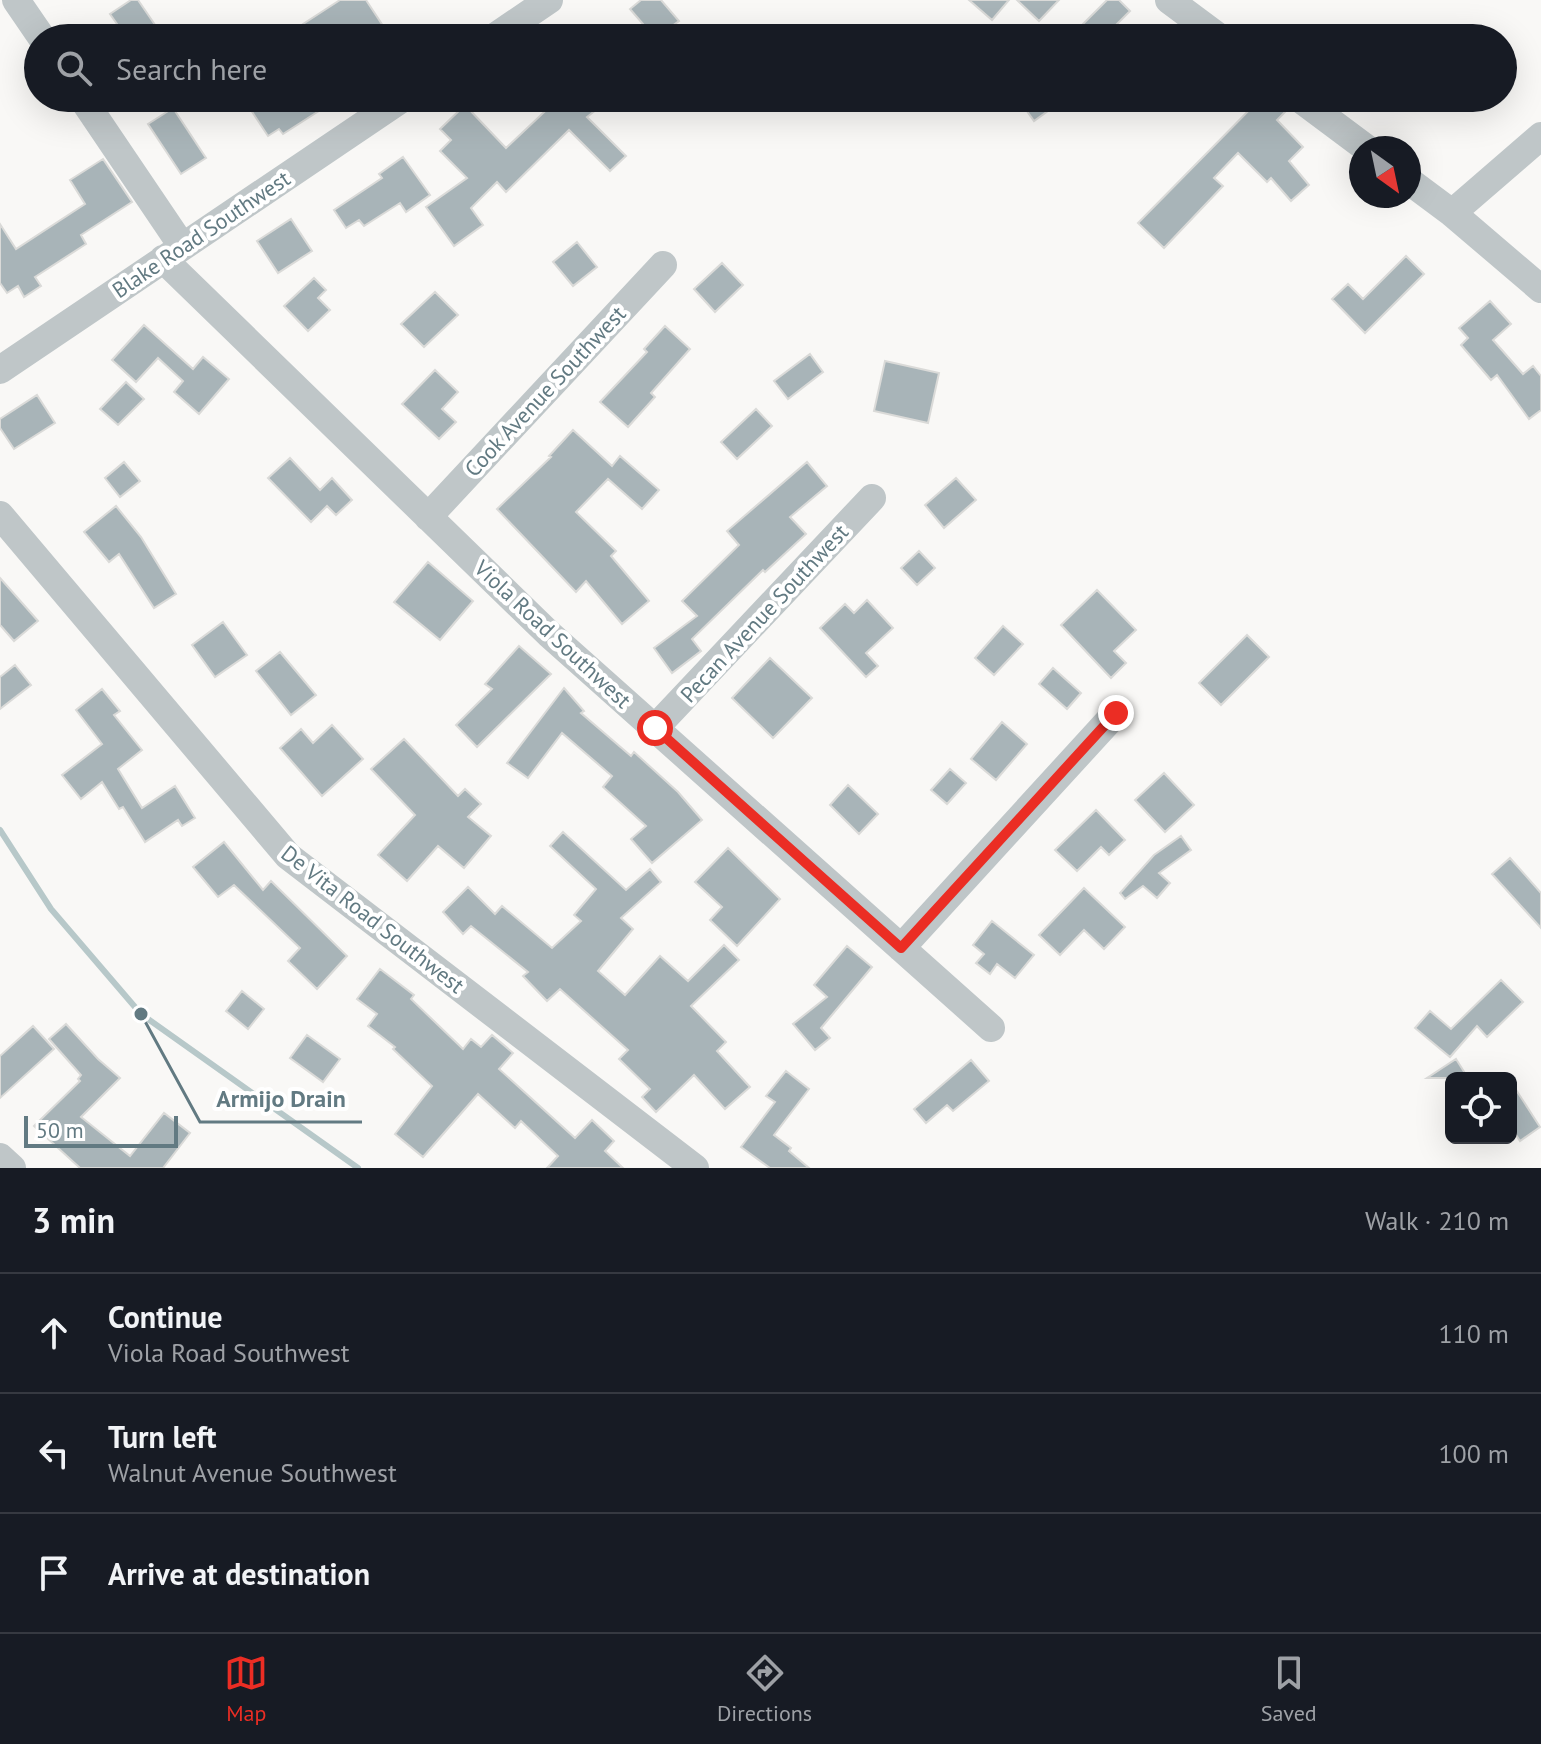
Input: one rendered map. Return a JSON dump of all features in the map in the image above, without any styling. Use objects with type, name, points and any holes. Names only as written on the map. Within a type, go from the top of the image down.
[{"type":"street","points":[[16,0],[32,24]]},
{"type":"street","points":[[514,24],[549,0]]},
{"type":"street","points":[[1169,0],[1201,24]]},
{"type":"street","name":"Viola Road Southwest","points":[[90,112],[173,253],[428,517],[549,634],[991,1028]]},
{"type":"street","name":"Blake Road Southwest","points":[[0,370],[382,112]]},
{"type":"street","points":[[1318,112],[1350,136]]},
{"type":"street","points":[[1452,213],[1541,136]]},
{"type":"street","points":[[1421,190],[1541,289]]},
{"type":"street","name":"Cook Avenue Southwest","points":[[428,517],[663,265]]},
{"type":"street","name":"Pecan Avenue Southwest","points":[[655,728],[872,498]]},
{"type":"street","name":"De Vita Road Southwest","points":[[0,515],[288,856],[695,1168]]},
{"type":"street","points":[[901,948],[1116,713]]},
{"type":"street","points":[[0,1157],[12,1168]]},
{"type":"building","points":[[131,0],[138,0],[154,24],[117,24],[110,14]]},
{"type":"building","points":[[340,0],[366,0],[382,24],[303,24]]},
{"type":"building","points":[[641,0],[661,0],[679,21],[675,24],[643,24],[630,9]]},
{"type":"building","points":[[969,0],[1009,0],[992,20]]},
{"type":"building","points":[[1017,0],[1059,0],[1039,21]]},
{"type":"building","points":[[1107,0],[1119,0],[1130,11],[1117,24],[1083,24]]},
{"type":"building","points":[[167,112],[176,112],[206,158],[181,174],[148,124]]},
{"type":"building","points":[[252,112],[317,112],[283,134],[279,129],[268,136]]},
{"type":"building","points":[[458,112],[472,112],[506,148],[544,112],[593,112],[587,117],[626,156],[610,171],[569,130],[506,192],[497,182],[471,208],[483,225],[454,246],[426,207],[467,178],[440,151],[451,140],[440,129]]},
{"type":"building","points":[[1028,112],[1046,112],[1034,121]]},
{"type":"building","points":[[1247,112],[1285,112],[1277,120],[1303,147],[1289,161],[1309,185],[1291,201],[1271,178],[1267,182],[1238,153],[1214,178],[1223,186],[1164,248],[1138,223]]},
{"type":"building","points":[[403,157],[430,195],[406,212],[400,203],[364,226],[359,220],[346,228],[334,210],[382,178],[379,174]]},
{"type":"building","points":[[103,159],[132,202],[81,235],[86,244],[35,277],[41,286],[24,297],[18,286],[7,293],[0,283],[0,224],[16,249],[85,204],[70,180]]},
{"type":"building","points":[[291,219],[312,251],[278,273],[257,241]]},
{"type":"building","points":[[577,242],[597,267],[573,286],[553,262]]},
{"type":"building","points":[[1406,256],[1424,274],[1365,333],[1332,299],[1348,284],[1363,299]]},
{"type":"building","points":[[722,263],[743,285],[715,312],[694,289]]},
{"type":"building","points":[[314,278],[326,290],[318,298],[330,310],[308,331],[284,306]]},
{"type":"building","points":[[435,292],[458,315],[424,347],[401,324]]},
{"type":"building","points":[[1490,301],[1511,324],[1493,340],[1523,374],[1533,366],[1541,376],[1541,410],[1529,419],[1497,375],[1491,380],[1461,345],[1468,338],[1459,328]]},
{"type":"building","points":[[144,325],[193,369],[203,357],[229,379],[199,414],[174,392],[183,381],[158,358],[136,382],[112,360]]},
{"type":"building","points":[[665,326],[690,349],[651,393],[655,397],[628,427],[600,402],[647,352],[644,349]]},
{"type":"building","points":[[810,354],[823,372],[788,399],[774,381]]},
{"type":"building","points":[[885,361],[939,373],[928,423],[874,411]]},
{"type":"building","points":[[435,370],[458,392],[442,409],[456,422],[439,439],[402,404]]},
{"type":"building","points":[[126,382],[144,399],[118,425],[100,409]]},
{"type":"building","points":[[37,395],[55,423],[14,449],[0,428],[0,419]]},
{"type":"building","points":[[756,409],[772,426],[737,459],[721,442]]},
{"type":"building","points":[[573,430],[612,466],[620,456],[659,490],[642,509],[608,479],[576,512],[616,551],[611,556],[649,601],[622,624],[586,581],[576,592],[497,509],[551,457]]},
{"type":"building","points":[[290,458],[320,490],[332,478],[352,500],[336,515],[327,506],[311,522],[268,478]]},
{"type":"building","points":[[124,462],[140,481],[120,497],[105,478]]},
{"type":"building","points":[[807,462],[827,486],[790,517],[806,534],[765,572],[763,570],[692,639],[701,651],[672,673],[654,648],[697,616],[682,601],[739,545],[727,531]]},
{"type":"building","points":[[956,478],[976,500],[944,528],[925,505]]},
{"type":"building","points":[[116,506],[141,537],[176,594],[154,608],[119,554],[109,562],[84,532]]},
{"type":"building","points":[[919,551],[935,568],[917,585],[901,568]]},
{"type":"building","points":[[428,562],[473,601],[440,640],[394,602]]},
{"type":"building","points":[[0,578],[38,621],[14,641],[0,625]]},
{"type":"building","points":[[1097,590],[1136,630],[1114,651],[1126,663],[1111,678],[1061,625]]},
{"type":"building","points":[[867,600],[893,628],[866,653],[878,666],[866,677],[820,628],[845,604],[854,613]]},
{"type":"building","points":[[223,622],[247,655],[215,677],[192,645]]},
{"type":"building","points":[[1003,626],[1023,644],[994,675],[975,658]]},
{"type":"building","points":[[1247,635],[1269,657],[1221,705],[1199,683]]},
{"type":"building","points":[[519,646],[551,674],[477,747],[456,725],[492,689],[485,684]]},
{"type":"building","points":[[280,652],[316,695],[291,715],[256,671]]},
{"type":"building","points":[[770,658],[812,698],[773,738],[732,698]]},
{"type":"building","points":[[15,665],[31,685],[0,709],[0,677]]},
{"type":"building","points":[[1053,668],[1081,693],[1067,709],[1039,684]]},
{"type":"building","points":[[564,688],[584,711],[581,713],[631,756],[634,752],[678,792],[702,820],[652,863],[631,839],[646,826],[603,787],[612,776],[562,733],[528,778],[507,763]]},
{"type":"building","points":[[102,689],[120,711],[114,715],[142,750],[118,769],[142,808],[175,786],[195,818],[182,826],[178,820],[145,842],[123,807],[119,809],[102,782],[81,799],[62,775],[102,744],[76,710]]},
{"type":"building","points":[[1002,722],[1027,744],[996,780],[971,759]]},
{"type":"building","points":[[332,725],[363,759],[322,796],[280,748],[301,729],[313,743]]},
{"type":"building","points":[[404,739],[458,796],[465,789],[481,804],[468,817],[491,836],[464,868],[438,846],[407,881],[378,855],[415,815],[371,769]]},
{"type":"building","points":[[950,769],[966,783],[947,804],[931,790]]},
{"type":"building","points":[[1164,773],[1194,805],[1165,832],[1135,800]]},
{"type":"building","points":[[848,785],[878,814],[859,834],[830,805]]},
{"type":"building","points":[[1096,810],[1125,840],[1109,855],[1101,847],[1077,871],[1055,850]]},
{"type":"building","points":[[563,832],[626,890],[650,869],[661,882],[621,918],[633,929],[598,971],[625,995],[660,956],[688,981],[724,945],[739,960],[691,1006],[726,1042],[717,1051],[750,1087],[725,1109],[694,1075],[656,1112],[642,1097],[650,1089],[619,1059],[628,1050],[560,989],[547,1001],[523,976],[528,972],[471,926],[463,934],[443,912],[468,887],[495,914],[502,906],[552,948],[581,921],[574,915],[596,889],[550,846]]},
{"type":"building","points":[[1181,836],[1191,850],[1159,873],[1170,883],[1157,898],[1143,886],[1125,899],[1120,893],[1154,855]]},
{"type":"building","points":[[224,842],[263,890],[271,881],[347,956],[317,989],[288,961],[300,948],[234,885],[218,897],[193,867]]},
{"type":"building","points":[[728,848],[780,899],[737,946],[710,920],[722,907],[695,882]]},
{"type":"building","points":[[1510,858],[1541,893],[1541,928],[1492,874]]},
{"type":"building","points":[[1084,888],[1125,927],[1104,949],[1084,930],[1060,955],[1039,935]]},
{"type":"building","points":[[992,921],[1034,955],[1015,978],[997,964],[990,974],[976,963],[984,954],[973,945]]},
{"type":"building","points":[[847,946],[872,967],[821,1028],[830,1038],[815,1050],[793,1024],[827,997],[814,985]]},
{"type":"building","points":[[380,969],[414,995],[411,999],[463,1049],[471,1039],[481,1047],[492,1035],[513,1053],[499,1069],[575,1138],[592,1120],[614,1141],[605,1151],[623,1168],[547,1168],[558,1156],[521,1121],[515,1128],[478,1094],[423,1157],[395,1134],[432,1086],[393,1049],[395,1047],[368,1026],[377,1014],[357,999]]},
{"type":"building","points":[[1501,980],[1523,1002],[1487,1037],[1477,1026],[1450,1057],[1415,1028],[1430,1011],[1451,1029]]},
{"type":"building","points":[[242,991],[264,1009],[248,1029],[226,1011]]},
{"type":"building","points":[[66,1024],[120,1078],[81,1117],[130,1156],[164,1113],[190,1133],[163,1168],[80,1168],[34,1126],[80,1081],[81,1075],[49,1039]]},
{"type":"building","points":[[33,1026],[54,1049],[0,1098],[0,1056]]},
{"type":"building","points":[[307,1035],[340,1059],[323,1082],[290,1058]]},
{"type":"building","points":[[1456,1059],[1464,1072],[1445,1072],[1445,1078],[1427,1078]]},
{"type":"building","points":[[971,1060],[989,1081],[953,1111],[947,1105],[926,1123],[914,1109]]},
{"type":"building","points":[[786,1071],[809,1089],[774,1135],[809,1168],[770,1168],[741,1147],[775,1102],[766,1096]]},
{"type":"building","points":[[1517,1091],[1540,1127],[1520,1141],[1517,1136]]},
{"type":"waterway","points":[[0,830],[51,909],[141,1014],[358,1168]]},
{"type":"place","name":"Armijo Drain","points":[[141,1014]]},
{"type":"route","points":[[655,728],[901,948],[1116,713]]}]
